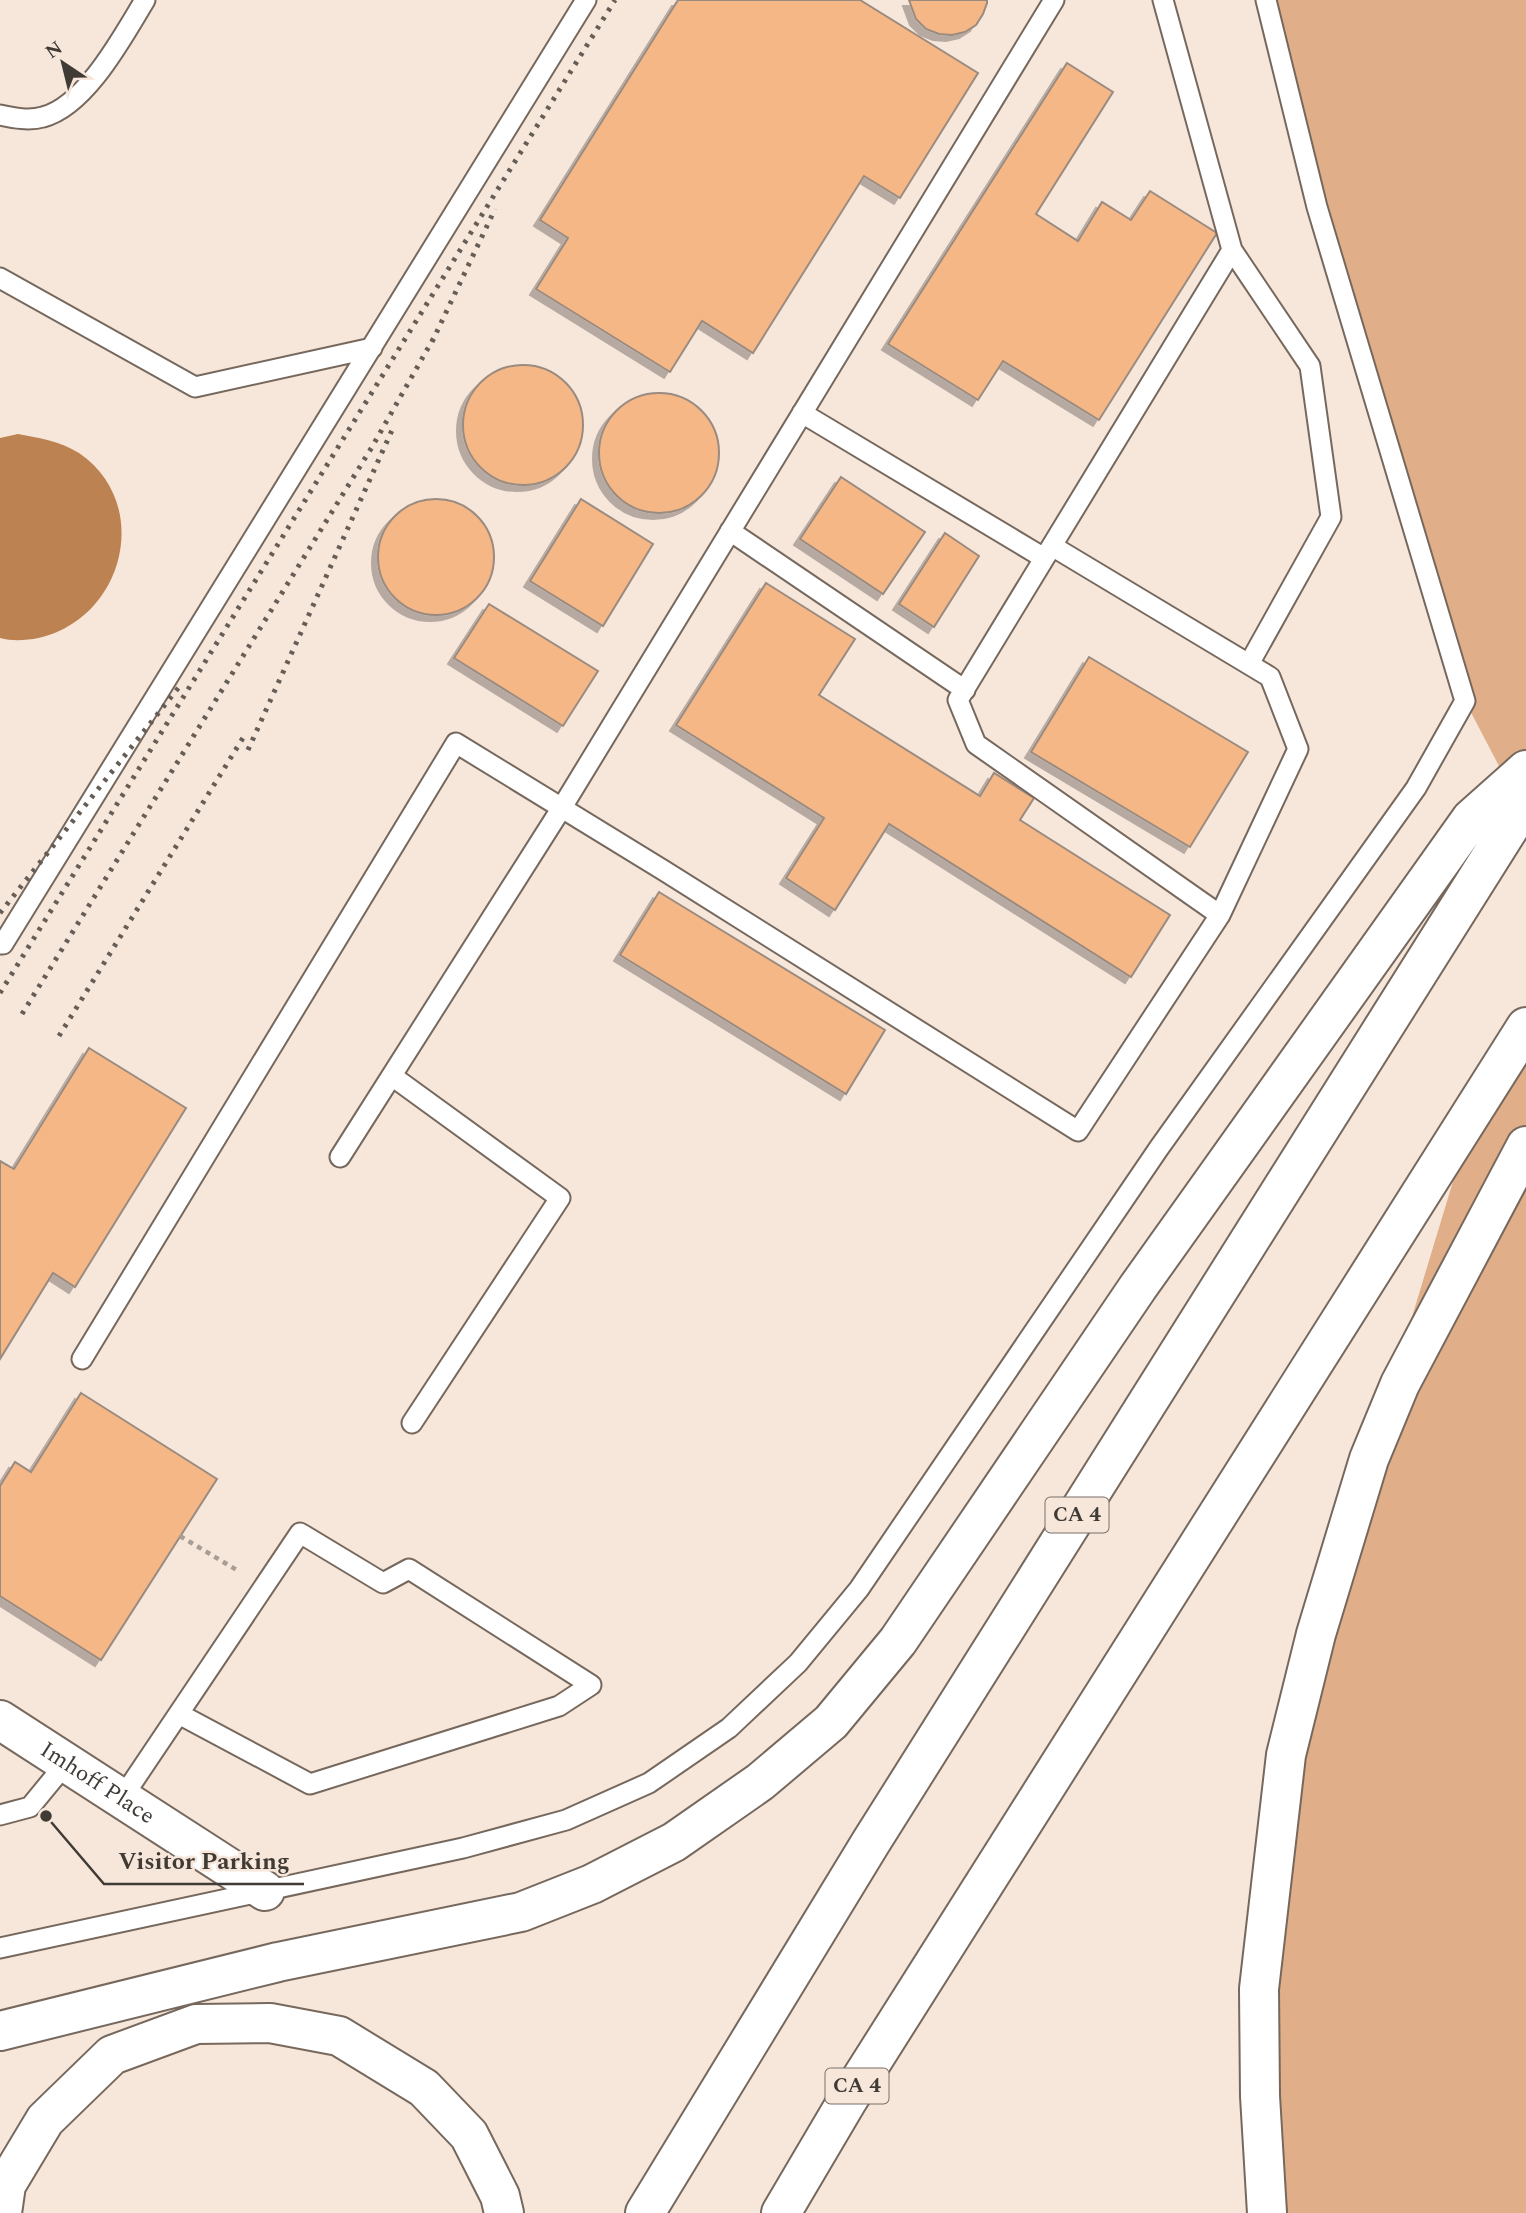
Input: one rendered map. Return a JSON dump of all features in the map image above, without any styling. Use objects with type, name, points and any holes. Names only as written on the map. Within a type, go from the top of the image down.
[{"type":"main road","points":[[0,2031],[278,1962],[521,1912],[592,1884],[674,1842],[770,1773],[831,1722],[898,1641],[1138,1287],[1471,819],[1518,795]]},
{"type":"main road","name":"CA 4","points":[[645,2213],[1518,795]]},
{"type":"main road","name":"CA 4","points":[[780,2213],[847,2101],[1526,1027]]},
{"type":"main road","points":[[1267,2213],[1260,2096],[1259,1989],[1286,1755],[1316,1634],[1369,1460],[1400,1384],[1526,1146]]},
{"type":"main road","name":"Imhoff Place","points":[[0,1720],[265,1891]]},
{"type":"main road","points":[[2,2213],[6,2185],[45,2120],[112,2055],[196,2024],[270,2022],[339,2036],[424,2088],[469,2135],[500,2196],[504,2213]]},
{"type":"lane","points":[[0,115],[17,119],[43,118],[66,107],[90,82],[145,0]]},
{"type":"lane","points":[[0,944],[3,944],[586,0]]},
{"type":"lane","points":[[340,1157],[561,809],[1054,0]]},
{"type":"lane","points":[[1163,0],[1232,250],[1310,366],[1331,517],[1249,664]]},
{"type":"lane","points":[[0,1948],[463,1847],[566,1820],[649,1783],[729,1728],[798,1663],[859,1589],[1159,1148],[1416,788],[1465,701],[1317,207],[1266,0]]},
{"type":"lane","points":[[1220,915],[976,744],[958,700],[1232,250]]},
{"type":"lane","points":[[0,278],[195,387],[372,348]]},
{"type":"lane","points":[[82,1359],[456,743],[1078,1131],[1220,915],[1298,749],[1270,677],[802,413]]},
{"type":"lane","points":[[730,531],[965,690]]},
{"type":"lane","points":[[392,1076],[561,1198],[412,1423]]},
{"type":"lane","points":[[122,1798],[300,1533],[383,1583],[409,1569],[591,1685],[559,1706],[310,1784],[179,1714]]},
{"type":"lane","points":[[0,1815],[30,1807],[66,1762]]},
{"type":"path","points":[[180,1536],[264,1587]]},
{"type":"shaded area","points":[[1266,0],[1526,0],[1526,799],[1521,808],[1465,701]]},
{"type":"shaded area","points":[[18,434],[49,440],[79,453],[101,473],[114,496],[121,522],[120,548],[114,574],[100,597],[81,617],[57,632],[29,640],[0,638],[0,438]]},
{"type":"shaded area","points":[[1526,1030],[1526,2213],[1267,2213],[1260,2096],[1316,1634],[1471,1122]]},
{"type":"building","points":[[678,0],[860,0],[978,73],[900,198],[864,176],[753,353],[702,321],[670,372],[536,289],[568,238],[540,220]]},
{"type":"building","points":[[909,0],[987,0],[987,3],[976,25],[965,32],[952,35],[926,29],[916,19]]},
{"type":"building","points":[[1067,63],[1113,92],[1036,214],[1078,241],[1102,202],[1131,220],[1150,191],[1217,233],[1099,420],[1003,361],[978,400],[888,344]]},
{"type":"building","points":[[523,365],[546,370],[565,383],[578,402],[583,425],[578,448],[565,467],[546,480],[523,485],[500,480],[481,467],[468,448],[463,425],[468,402],[481,383],[500,370]]},
{"type":"building","points":[[659,393],[682,398],[701,411],[714,430],[719,453],[714,476],[701,495],[682,508],[659,513],[636,508],[617,495],[604,476],[599,453],[604,430],[617,411],[636,398]]},
{"type":"building","points":[[841,477],[925,532],[883,594],[800,539]]},
{"type":"building","points":[[436,499],[458,504],[477,516],[489,535],[494,557],[489,579],[477,598],[458,610],[436,615],[414,610],[395,598],[383,579],[378,557],[383,535],[395,516],[414,504]]},
{"type":"building","points":[[581,499],[653,544],[603,626],[530,581]]},
{"type":"building","points":[[945,533],[979,556],[934,627],[899,604]]},
{"type":"building","points":[[766,583],[855,639],[819,695],[980,796],[994,773],[1034,798],[1020,820],[1170,915],[1131,977],[889,824],[835,910],[786,878],[824,818],[676,725]]},
{"type":"building","points":[[489,604],[598,671],[563,726],[454,658]]},
{"type":"building","points":[[1089,657],[1248,752],[1190,847],[1031,752]]},
{"type":"building","points":[[659,892],[885,1030],[846,1094],[620,955]]},
{"type":"building","points":[[89,1048],[186,1108],[75,1287],[53,1273],[0,1359],[0,1161],[14,1169]]},
{"type":"building","points":[[81,1393],[217,1479],[101,1660],[0,1596],[0,1486],[15,1462],[31,1472]]},
{"type":"railway","points":[[0,993],[615,0]]},
{"type":"railway","points":[[432,342],[495,209]]},
{"type":"railway","points":[[22,1014],[372,447],[436,334]]},
{"type":"railway","points":[[248,750],[393,428]]},
{"type":"railway","points":[[0,913],[179,687]]},
{"type":"railway","points":[[59,1036],[246,733]]},
{"type":"place","name":"Visitor Parking","points":[[46,1816]]}]
